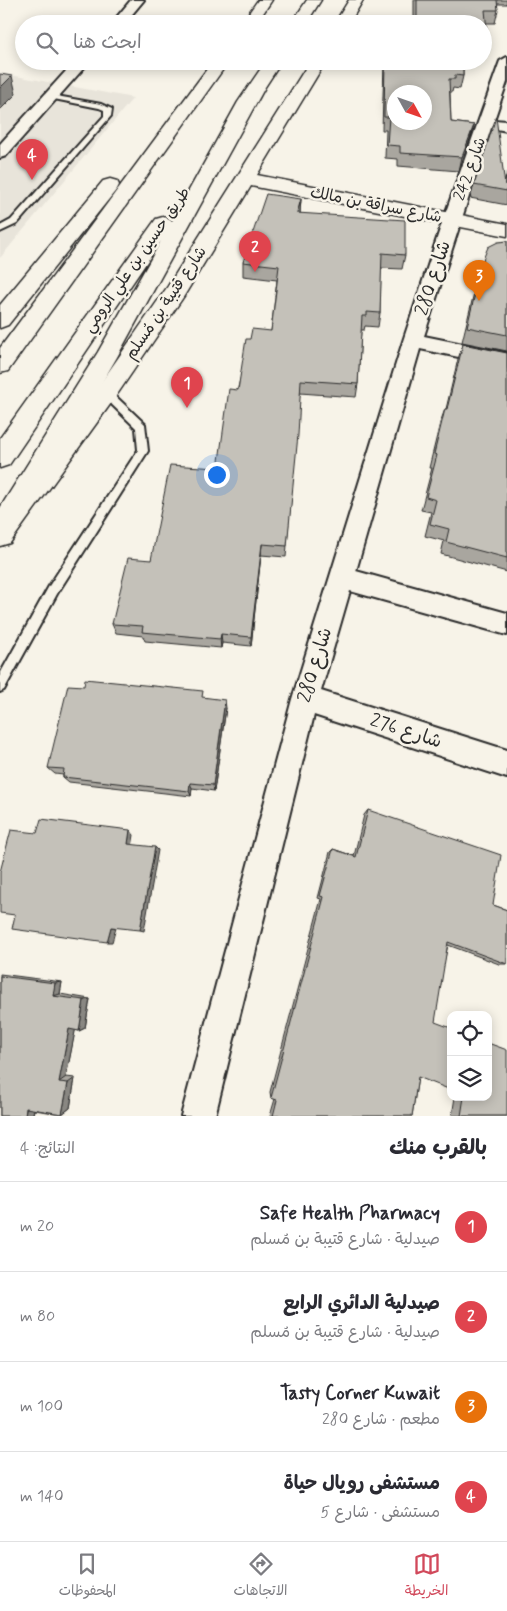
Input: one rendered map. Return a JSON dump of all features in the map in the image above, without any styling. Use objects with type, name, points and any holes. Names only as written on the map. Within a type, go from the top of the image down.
[{"type":"main road","points":[[254,15],[265,0]]},
{"type":"main road","points":[[304,15],[314,0]]},
{"type":"main road","points":[[347,15],[356,0]]},
{"type":"main road","points":[[0,319],[132,158],[213,70]]},
{"type":"main road","points":[[0,365],[214,70]]},
{"type":"main road","name":"طريق حسين بن علي الرومي","points":[[0,458],[268,70]]},
{"type":"main road","name":"شارع قتيبة بن مُسلم","points":[[0,535],[106,393],[176,291],[313,70]]},
{"type":"main road","points":[[0,531],[106,357],[257,87]]},
{"type":"main road","name":"شارع سراقة بن مالك","points":[[246,179],[507,230]]},
{"type":"street","points":[[125,15],[138,0]]},
{"type":"street","name":"شارع 242","points":[[452,220],[507,61]]},
{"type":"street","points":[[0,152],[75,70]]},
{"type":"street","points":[[486,122],[507,126]]},
{"type":"street","name":"شارع 280","points":[[198,1116],[305,699],[413,341],[452,220]]},
{"type":"street","points":[[413,341],[507,360]]},
{"type":"street","points":[[341,578],[507,624]]},
{"type":"street","name":"شارع 276","points":[[305,699],[507,764]]},
{"type":"lane","points":[[0,229],[14,222],[107,116],[108,109],[101,106],[51,97]]},
{"type":"lane","points":[[0,686],[53,590],[143,451],[141,427],[106,393]]},
{"type":"shaded area","points":[[0,73],[133,98],[0,258]]},
{"type":"building","points":[[417,0],[497,0],[498,10],[485,10],[485,15],[417,15]]},
{"type":"building","points":[[385,70],[463,70],[463,76],[455,75],[455,79],[449,79],[451,122],[474,125],[462,157],[400,153],[400,146],[387,145],[388,130],[432,130],[432,85],[387,85],[387,117],[384,117]]},
{"type":"building","points":[[0,74],[12,76],[0,88]]},
{"type":"building","points":[[496,117],[505,185],[507,177],[507,191],[474,185]]},
{"type":"building","points":[[266,194],[301,199],[297,213],[405,220],[405,255],[382,253],[380,313],[367,312],[367,316],[362,316],[358,384],[301,380],[298,435],[287,546],[262,544],[251,637],[221,634],[220,639],[142,632],[143,626],[112,624],[128,558],[151,560],[170,465],[218,468],[229,389],[238,390],[246,339],[250,339],[252,329],[271,331],[279,266],[243,262]]},
{"type":"building","points":[[507,241],[507,335],[467,327],[488,247],[498,242]]},
{"type":"building","points":[[463,344],[507,353],[507,558],[446,542],[449,529],[430,524],[436,500],[426,497],[437,455],[434,454]]},
{"type":"building","points":[[85,679],[203,691],[202,697],[225,700],[213,785],[190,783],[189,791],[63,777],[64,769],[48,768],[68,685],[84,686]]},
{"type":"building","points":[[368,810],[501,855],[493,905],[507,910],[507,964],[448,942],[435,1022],[447,1026],[447,1088],[418,1077],[412,1116],[273,1116],[277,1100],[271,1098],[324,897],[320,896],[333,849],[356,857]]},
{"type":"building","points":[[41,819],[130,830],[128,844],[155,847],[140,930],[111,927],[107,942],[12,929],[15,915],[0,913],[0,872],[11,830],[37,833]]},
{"type":"building","points":[[0,976],[55,983],[53,996],[84,1000],[79,1031],[69,1029],[59,1082],[68,1083],[62,1114],[26,1108],[25,1116],[0,1116]]},
{"type":"building","points":[[492,1044],[507,1050],[507,1116],[461,1116],[463,1101],[492,1101]]},
{"type":"place","name":"مستشفى رويال حياة","points":[[32,180]]},
{"type":"place","name":"صيدلية الدائري الرابع","points":[[255,272]]},
{"type":"place","name":"Tasty Corner Kuwait","points":[[479,301]]},
{"type":"place","name":"Safe Health Pharmacy","points":[[187,408]]}]
